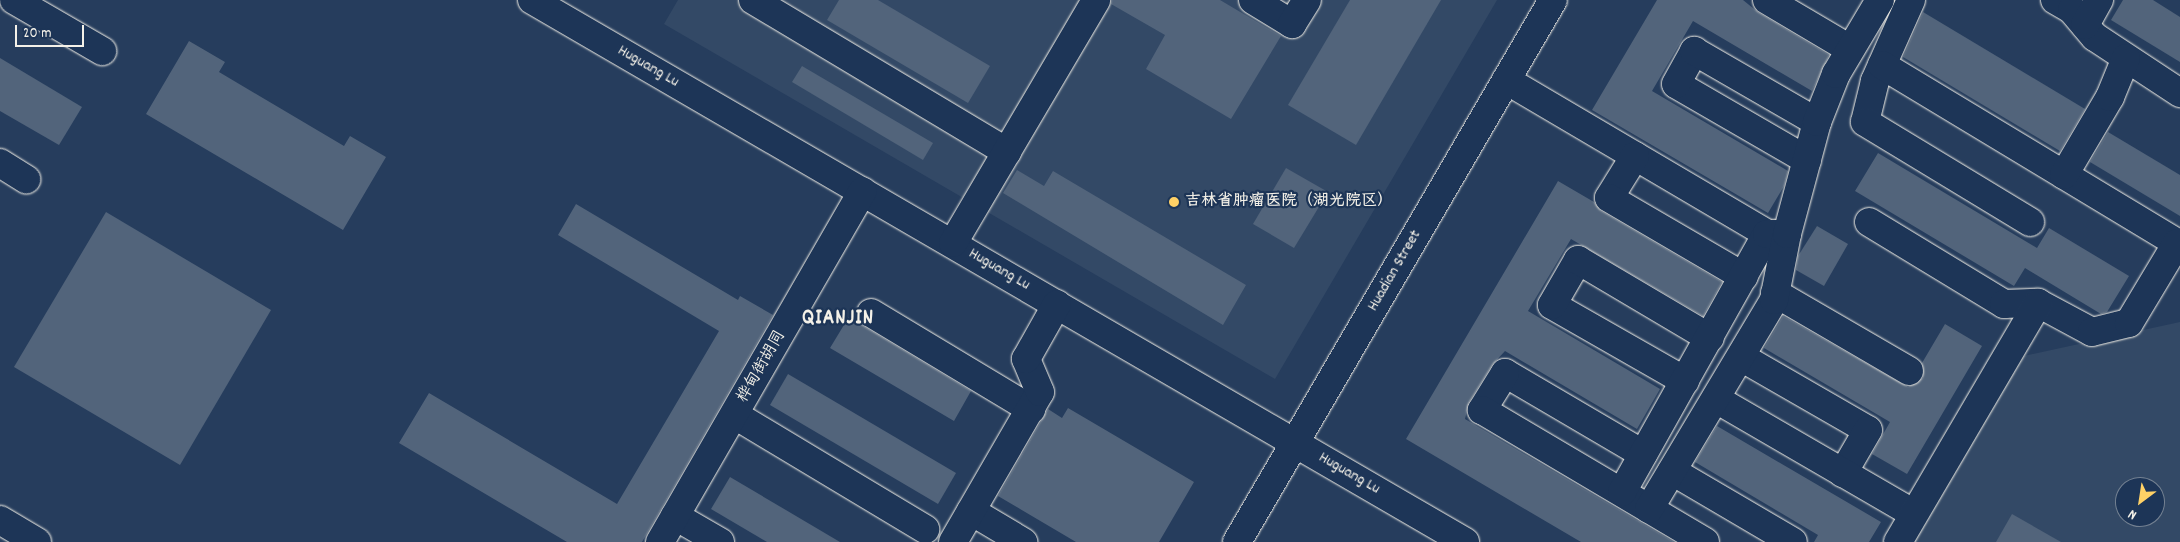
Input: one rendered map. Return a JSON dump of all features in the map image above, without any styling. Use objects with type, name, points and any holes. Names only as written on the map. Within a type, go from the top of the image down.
[{"type":"street","points":[[14,0],[102,51]]},
{"type":"street","name":"Huguang Lu","points":[[532,0],[1465,542]]},
{"type":"street","points":[[753,0],[1007,152]]},
{"type":"street","points":[[954,244],[1096,0]]},
{"type":"street","points":[[1253,0],[1292,24],[1307,0]]},
{"type":"street","name":"Huadian Street","points":[[1238,542],[1552,0]]},
{"type":"street","points":[[1767,0],[1850,49]]},
{"type":"street","points":[[1911,0],[1875,81],[1865,122],[2030,222]]},
{"type":"street","points":[[2055,0],[2072,10],[2095,37],[2180,94]]},
{"type":"street","points":[[2084,25],[2099,0]]},
{"type":"street","points":[[1622,492],[1744,277],[1777,234],[1807,160],[1817,122],[1836,74],[1877,1]]},
{"type":"street","points":[[1807,160],[1676,84],[1694,50],[1817,122]]},
{"type":"street","points":[[2064,175],[2110,97],[2126,58]]},
{"type":"street","points":[[1869,222],[2004,304],[2038,303],[2092,332],[2129,323],[2179,244],[1882,65]]},
{"type":"street","points":[[1506,80],[1634,156],[1777,234]]},
{"type":"street","points":[[1634,156],[1609,198],[1744,277]]},
{"type":"street","points":[[0,163],[26,178]]},
{"type":"street","name":"桦甸街胡同","points":[[660,542],[735,415],[862,191]]},
{"type":"street","points":[[1649,509],[1741,357],[1775,293],[1777,234]]},
{"type":"street","points":[[1685,381],[1552,305],[1578,260],[1710,338]]},
{"type":"street","points":[[1775,293],[1909,371]]},
{"type":"street","points":[[1898,542],[2038,303]]},
{"type":"street","points":[[953,542],[1040,392],[1026,359],[1057,304]]},
{"type":"street","points":[[871,313],[1031,408]]},
{"type":"street","points":[[1881,542],[1995,348]]},
{"type":"street","points":[[1741,357],[1868,430],[1843,472]]},
{"type":"street","points":[[1643,454],[1504,373],[1482,410],[1705,542]]},
{"type":"street","points":[[1716,399],[1902,507]]},
{"type":"street","points":[[735,415],[926,529]]},
{"type":"street","points":[[1672,471],[1793,542]]},
{"type":"street","points":[[971,511],[1023,542]]},
{"type":"street","points":[[675,516],[720,542]]},
{"type":"street","points":[[0,520],[37,542]]},
{"type":"shaded area","name":"吉林省肿瘤医院（湖光院区）","points":[[678,0],[1497,0],[1275,379],[664,24]]},
{"type":"shaded area","points":[[2180,322],[2180,542],[1906,542],[2010,359]]},
{"type":"building","points":[[839,0],[878,0],[990,66],[968,103],[827,20]]},
{"type":"building","points":[[1112,0],[1220,0],[1281,36],[1231,119],[1146,69],[1165,35],[1111,4]]},
{"type":"building","points":[[1350,0],[1441,0],[1356,145],[1288,105]]},
{"type":"building","points":[[1657,0],[1743,0],[1759,13],[1829,55],[1812,91],[1693,21],[1652,91],[1788,171],[1784,186],[1768,213],[1592,110]]},
{"type":"building","points":[[2123,0],[2153,0],[2180,17],[2180,62],[2111,20]]},
{"type":"building","points":[[1923,12],[2085,109],[2060,151],[1903,57]]},
{"type":"building","points":[[189,41],[225,62],[219,72],[344,146],[350,136],[386,157],[343,230],[146,114]]},
{"type":"building","points":[[0,58],[82,107],[59,145],[0,111]]},
{"type":"building","points":[[802,66],[933,143],[923,160],[792,82]]},
{"type":"building","points":[[2108,132],[2180,175],[2180,216],[2090,162]]},
{"type":"building","points":[[1878,153],[2037,248],[2049,228],[2129,276],[2107,312],[2101,314],[2025,268],[2014,286],[1855,191]]},
{"type":"building","points":[[1286,168],[1328,192],[1294,248],[1253,224]]},
{"type":"building","points":[[1017,170],[1044,186],[1053,171],[1246,285],[1223,325],[1003,193]]},
{"type":"building","points":[[1558,181],[1594,202],[1601,211],[1722,282],[1703,316],[1571,239],[1528,311],[1660,389],[1637,429],[1505,351],[1492,365],[1469,402],[1465,419],[1674,542],[1581,542],[1406,439]]},
{"type":"building","points":[[576,204],[738,300],[740,296],[773,315],[642,542],[567,542],[399,443],[429,393],[617,504],[719,331],[558,235]]},
{"type":"building","points":[[106,212],[271,310],[180,465],[14,367]]},
{"type":"building","points":[[1817,226],[1848,244],[1824,286],[1796,270],[1798,256]]},
{"type":"building","points":[[850,315],[863,326],[971,391],[954,421],[830,348]]},
{"type":"building","points":[[1783,316],[1908,387],[1923,378],[1922,363],[1945,324],[1982,346],[1907,474],[1872,454],[1890,422],[1764,348]]},
{"type":"building","points":[[788,374],[956,473],[938,504],[770,405]]},
{"type":"building","points":[[1068,408],[1194,482],[1159,542],[1076,542],[998,496],[1048,409],[1062,418]]},
{"type":"building","points":[[1717,426],[1881,522],[1869,542],[1814,542],[1818,535],[1695,462]]},
{"type":"building","points":[[730,477],[840,542],[767,542],[711,509]]},
{"type":"building","points":[[2012,514],[2061,542],[1996,542]]},
{"type":"place","name":"吉林省肿瘤医院（湖光院区）","points":[[1174,202]]},
{"type":"district","name":"QIANJIN","points":[[838,319]]}]
